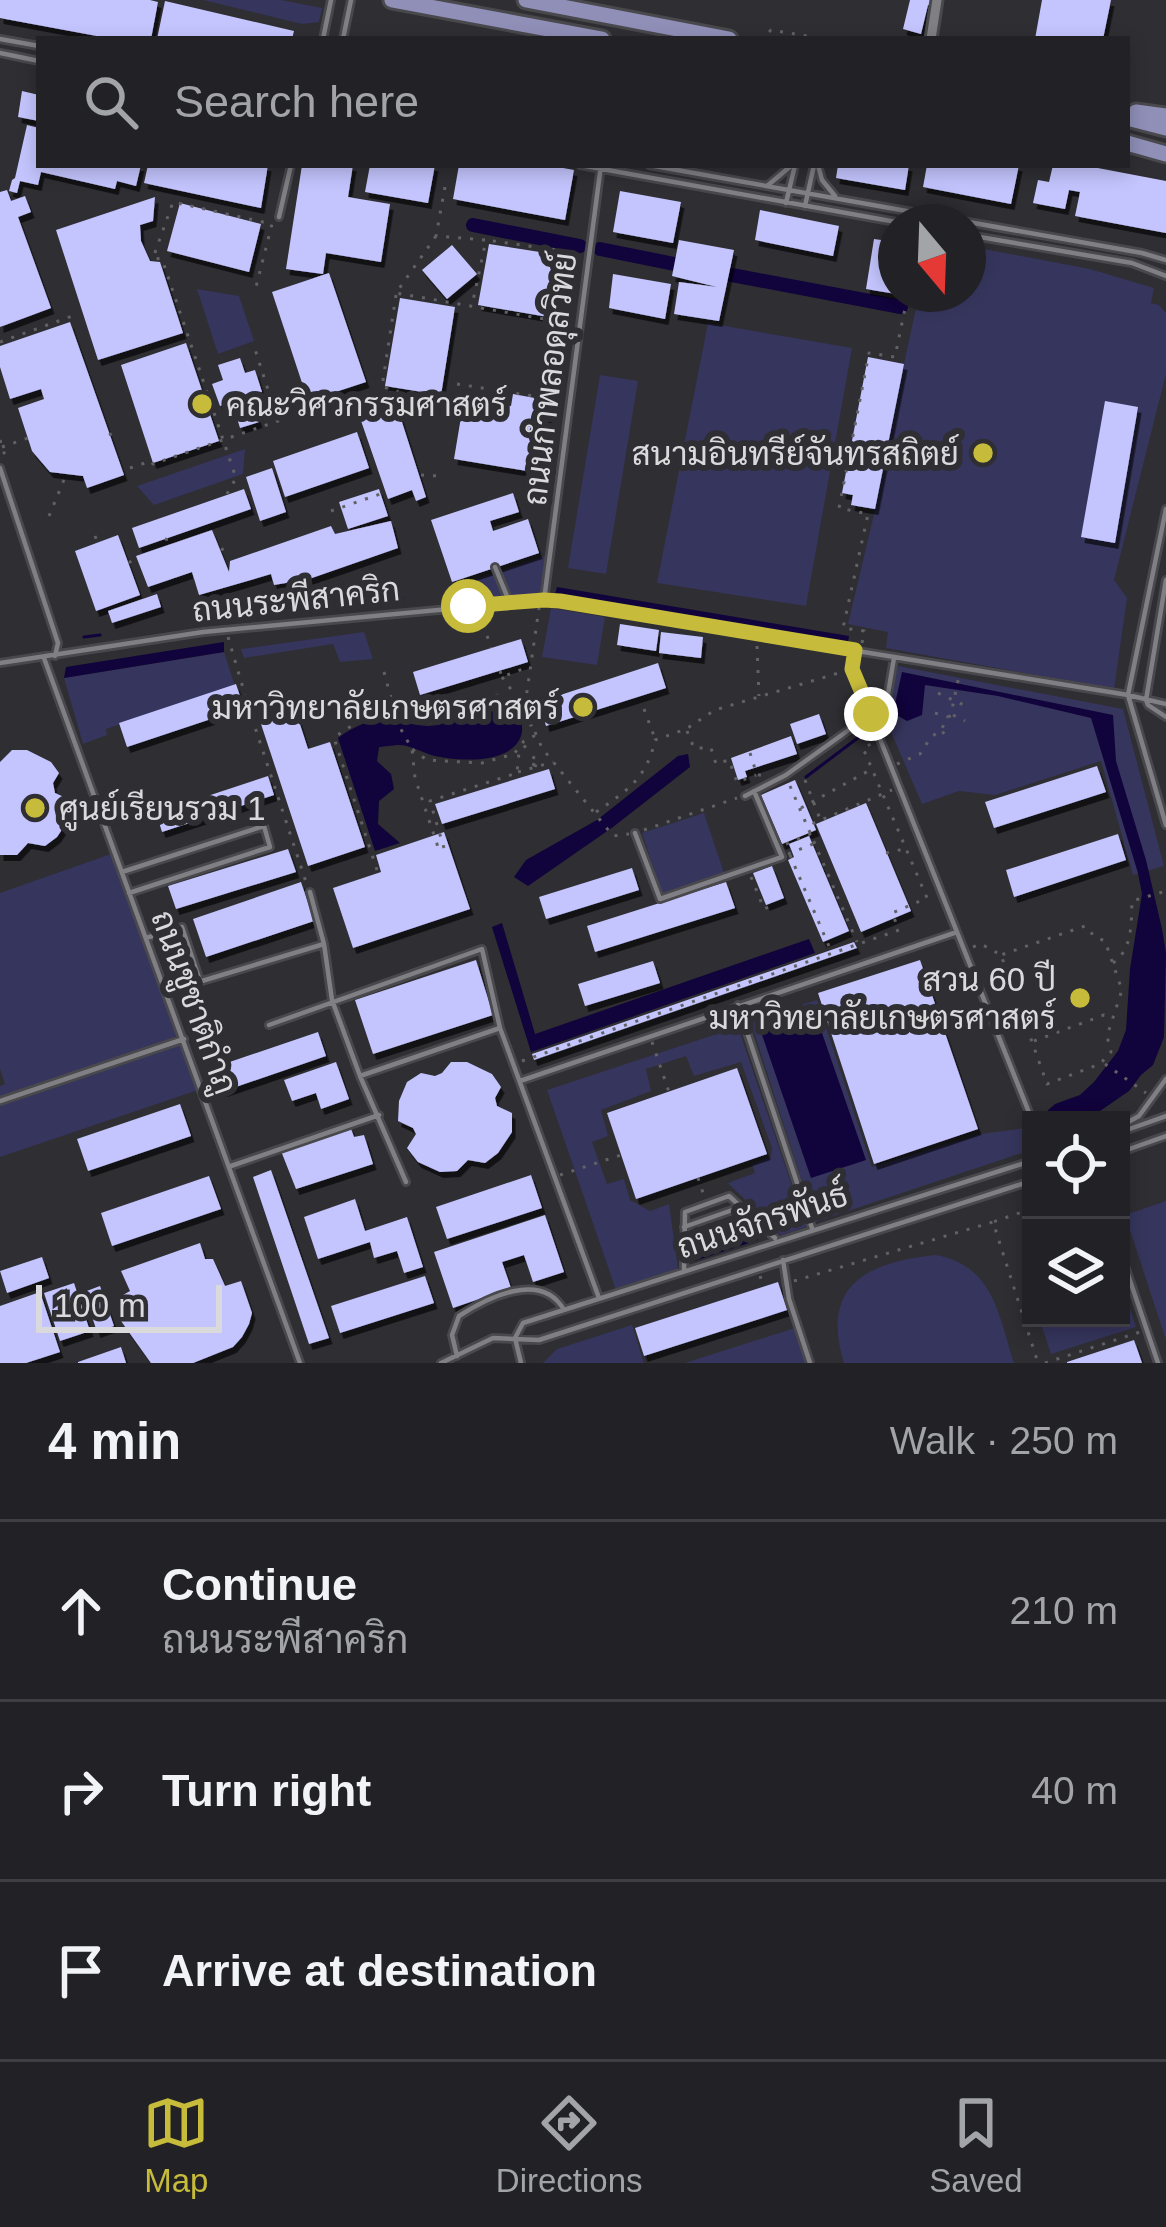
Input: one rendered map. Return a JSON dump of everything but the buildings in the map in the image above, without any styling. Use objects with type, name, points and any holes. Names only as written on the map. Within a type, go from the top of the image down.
[{"type":"main road","points":[[392,0],[586,36]]},
{"type":"main road","points":[[526,0],[572,4],[716,36]]},
{"type":"main road","points":[[1130,115],[1166,116]]},
{"type":"main road","points":[[1130,116],[1166,128]]},
{"type":"main road","points":[[1130,140],[1166,144]]},
{"type":"main road","points":[[1130,141],[1166,154]]},
{"type":"street","points":[[931,36],[937,0]]},
{"type":"lane","points":[[324,36],[331,0]]},
{"type":"lane","points":[[344,36],[351,0]]},
{"type":"lane","points":[[0,39],[36,45]]},
{"type":"lane","points":[[0,53],[36,60]]},
{"type":"lane","points":[[279,217],[290,168]]},
{"type":"lane","name":"ถนนกำพลอดุลวิทย์","points":[[544,600],[601,168]]},
{"type":"lane","points":[[606,168],[878,219]]},
{"type":"lane","points":[[666,168],[1166,260]]},
{"type":"lane","points":[[767,186],[789,168]]},
{"type":"lane","points":[[787,203],[793,168]]},
{"type":"lane","points":[[805,206],[815,168]]},
{"type":"lane","points":[[817,168],[837,199]]},
{"type":"lane","points":[[986,238],[1132,263],[1166,277]]},
{"type":"lane","points":[[0,468],[58,643],[56,656]]},
{"type":"lane","points":[[1166,509],[1128,695],[1166,825]]},
{"type":"lane","points":[[495,568],[510,602]]},
{"type":"lane","points":[[1166,580],[1146,700],[1166,717]]},
{"type":"lane","name":"ถนนระพีสาคริก","points":[[0,663],[203,632],[544,600],[1166,704]]},
{"type":"lane","points":[[855,650],[852,669],[1028,1111]]},
{"type":"lane","name":"ถนนชูชาติกำภู","points":[[44,658],[300,1363]]},
{"type":"lane","points":[[880,739],[894,658]]},
{"type":"lane","points":[[745,796],[786,775],[871,714]]},
{"type":"lane","points":[[635,833],[660,899],[748,870],[785,855],[754,791]]},
{"type":"lane","points":[[122,872],[264,826],[270,848],[129,893]]},
{"type":"lane","points":[[310,892],[332,1000],[406,1181]]},
{"type":"lane","points":[[146,938],[182,927],[200,981]]},
{"type":"lane","points":[[520,1081],[957,932]]},
{"type":"lane","points":[[166,992],[324,944]]},
{"type":"lane","points":[[269,1024],[482,949],[500,1028],[599,1298]]},
{"type":"lane","points":[[738,1005],[812,1228]]},
{"type":"lane","points":[[360,1076],[500,1028]]},
{"type":"lane","points":[[0,1101],[184,1039]]},
{"type":"lane","points":[[1130,1122],[1166,1079]]},
{"type":"lane","points":[[230,1167],[379,1114]]},
{"type":"lane","points":[[1130,1126],[1166,1116]]},
{"type":"lane","points":[[1130,1149],[1166,1136]]},
{"type":"lane","name":"ถนนจักรพันธ์","points":[[515,1338],[523,1323],[1022,1164]]},
{"type":"lane","name":"ถนนจักรพันธ์","points":[[441,1363],[493,1338],[539,1340],[1022,1184]]},
{"type":"lane","points":[[684,1270],[685,1212],[729,1196],[777,1240]]},
{"type":"lane","points":[[684,1227],[741,1207]]},
{"type":"lane","points":[[783,1261],[810,1363]]},
{"type":"lane","points":[[1130,1281],[1158,1363]]},
{"type":"lane","points":[[457,1355],[452,1335],[459,1316],[495,1297],[533,1289],[559,1301],[564,1310]]},
{"type":"lane","points":[[515,1338],[521,1363]]},
{"type":"path","points":[[769,32],[802,36]]},
{"type":"path","points":[[395,401],[410,398],[382,387],[396,293],[436,236],[445,187]]},
{"type":"path","points":[[227,494],[236,478],[162,259],[153,257],[173,202],[272,224],[256,287]]},
{"type":"path","points":[[436,236],[563,251],[539,398],[457,384]]},
{"type":"path","points":[[473,301],[486,240]]},
{"type":"path","points":[[396,293],[552,321]]},
{"type":"path","points":[[864,631],[843,628],[868,514],[839,508],[868,352],[895,357],[904,312]]},
{"type":"path","points":[[0,342],[78,314]]},
{"type":"path","points":[[549,340],[578,343]]},
{"type":"path","points":[[130,468],[278,422],[254,346]]},
{"type":"path","points":[[348,419],[359,415]]},
{"type":"path","points":[[110,435],[117,431]]},
{"type":"path","points":[[2,447],[28,438]]},
{"type":"path","points":[[49,516],[66,475]]},
{"type":"path","points":[[421,475],[440,476]]},
{"type":"path","points":[[331,511],[386,492]]},
{"type":"path","points":[[165,539],[175,541]]},
{"type":"path","points":[[129,563],[136,556]]},
{"type":"path","points":[[308,579],[312,621]]},
{"type":"path","points":[[524,707],[539,607]]},
{"type":"path","points":[[479,611],[491,648]]},
{"type":"path","points":[[757,639],[759,698]]},
{"type":"path","points":[[229,643],[310,892]]},
{"type":"path","points":[[530,665],[501,674],[553,762],[613,836],[745,796]]},
{"type":"path","points":[[656,740],[686,729],[715,710],[852,669]]},
{"type":"path","points":[[384,672],[442,849],[430,801],[553,762]]},
{"type":"path","points":[[891,766],[920,754],[940,731],[950,716],[958,681]]},
{"type":"path","points":[[938,693],[970,708]]},
{"type":"path","points":[[377,870],[334,738],[364,718],[438,722],[494,695],[517,705],[534,736],[514,754],[482,763],[427,760],[412,749]]},
{"type":"path","points":[[596,815],[625,792],[650,762],[656,740],[644,709]]},
{"type":"path","points":[[935,713],[965,721]]},
{"type":"path","points":[[686,729],[694,748],[711,748],[716,764],[730,760],[737,782],[757,775],[786,775],[858,944]]},
{"type":"path","points":[[940,731],[952,738]]},
{"type":"path","points":[[517,773],[519,752],[538,738]]},
{"type":"path","points":[[920,738],[926,742]]},
{"type":"path","points":[[514,1064],[899,930],[892,914],[927,898],[863,748]]},
{"type":"path","points":[[750,753],[757,775]]},
{"type":"path","points":[[800,808],[872,769]]},
{"type":"path","points":[[805,780],[820,820]]},
{"type":"path","points":[[832,953],[785,855],[785,844],[810,834],[820,820],[899,787]]},
{"type":"path","points":[[785,855],[814,843]]},
{"type":"path","points":[[818,851],[826,848]]},
{"type":"path","points":[[888,856],[906,848]]},
{"type":"path","points":[[748,870],[764,909],[776,904]]},
{"type":"path","points":[[832,885],[840,881]]},
{"type":"path","points":[[1113,963],[1128,943],[1132,901],[1166,891]]},
{"type":"path","points":[[844,912],[851,908]]},
{"type":"path","points":[[964,949],[981,944],[1001,956],[1048,1084],[1104,1062],[1111,1052],[1107,1036],[1122,990],[1105,941],[1085,926],[1001,956]]},
{"type":"path","points":[[1032,1042],[1104,1015],[1113,1017]]},
{"type":"path","points":[[650,1036],[669,1092]]},
{"type":"path","points":[[1104,1062],[1137,1086]]},
{"type":"path","points":[[555,1177],[621,1155]]},
{"type":"path","points":[[698,1178],[706,1204]]},
{"type":"path","points":[[787,1284],[1022,1212]]},
{"type":"path","points":[[993,1222],[1038,1363]]},
{"type":"path","points":[[1045,1363],[1146,1330]]},
{"type":"shaded area","points":[[203,0],[281,0],[322,8],[319,22],[302,24]]},
{"type":"shaded area","points":[[986,249],[1090,269],[1154,288],[1151,303],[1166,313],[1166,374],[1114,580],[1127,598],[1114,689],[886,648],[888,632],[848,624],[875,510],[851,505],[853,495],[842,493],[868,357],[904,364],[915,312],[986,312]]},
{"type":"shaded area","points":[[197,289],[239,296],[254,341],[218,354]]},
{"type":"shaded area","points":[[708,323],[852,348],[806,606],[657,583]]},
{"type":"shaded area","points":[[600,375],[638,381],[606,574],[568,568]]},
{"type":"shaded area","points":[[245,449],[243,474],[154,505],[137,486]]},
{"type":"shaded area","points":[[548,555],[544,594],[459,604],[453,587]]},
{"type":"shaded area","points":[[557,587],[849,636],[848,642],[555,594]]},
{"type":"shaded area","points":[[551,608],[605,617],[597,665],[542,657]]},
{"type":"shaded area","points":[[364,632],[373,659],[340,662],[333,644],[244,658],[241,649]]},
{"type":"shaded area","points":[[224,642],[224,652],[64,678],[66,667]]},
{"type":"shaded area","points":[[224,652],[235,686],[106,729],[107,735],[83,744],[64,678]]},
{"type":"shaded area","points":[[898,666],[1123,709],[1164,866],[1133,875],[1101,761],[995,795],[959,791],[922,804],[885,718]]},
{"type":"shaded area","points":[[902,672],[1113,715],[1116,761],[1146,860],[1166,953],[1164,1037],[1153,1065],[1129,1091],[1100,1111],[1047,1111],[1080,1095],[1118,1051],[1126,1030],[1142,894],[1091,718],[925,685],[922,715],[907,721],[893,713]]},
{"type":"shaded area","points":[[495,699],[513,709],[522,725],[518,742],[502,754],[456,759],[403,745],[379,747],[377,761],[391,774],[394,789],[379,801],[378,824],[400,843],[375,851],[338,738],[376,720],[441,724]]},
{"type":"shaded area","points":[[688,754],[690,767],[613,827],[528,886],[514,877],[526,860],[597,820],[678,756]]},
{"type":"shaded area","points":[[704,813],[724,873],[662,894],[642,833]]},
{"type":"shaded area","points":[[111,854],[177,1036],[72,1075],[184,1039],[201,1089],[0,1157],[0,1086],[5,1084],[0,1069],[0,893]]},
{"type":"shaded area","points":[[502,923],[535,1034],[809,939],[815,953],[531,1052],[492,927]]},
{"type":"shaded area","points":[[817,1000],[872,1167],[981,1134],[1022,1129],[1022,1153],[815,1222],[750,1020]]},
{"type":"shaded area","points":[[814,1010],[866,1160],[811,1178],[760,1029]]},
{"type":"shaded area","points":[[738,1027],[806,1227],[781,1235],[728,1183],[755,1173],[752,1164],[771,1157],[772,1148],[741,1062],[694,1076],[686,1056],[646,1069],[651,1091],[601,1110],[608,1136],[592,1142],[607,1184],[624,1179],[630,1200],[650,1211],[669,1204],[678,1269],[616,1290],[547,1090]]},
{"type":"shaded area","points":[[1166,1201],[1166,1340],[1130,1230],[1130,1213]]},
{"type":"shaded area","points":[[739,1216],[758,1240],[695,1261],[695,1232]]},
{"type":"shaded area","points":[[936,1255],[955,1261],[982,1281],[998,1310],[1014,1363],[844,1363],[839,1314],[855,1282],[889,1264]]},
{"type":"shaded area","points":[[1130,1309],[1136,1327],[1051,1354],[1042,1327],[1130,1327]]},
{"type":"shaded area","points":[[632,1325],[644,1363],[543,1363],[557,1349]]},
{"type":"shaded area","points":[[798,1327],[810,1363],[685,1363]]},
{"type":"waterway","points":[[473,225],[580,246]]},
{"type":"waterway","points":[[600,249],[689,267]]},
{"type":"waterway","points":[[711,271],[878,303]]},
{"type":"waterway","points":[[347,604],[403,598]]},
{"type":"waterway","points":[[84,637],[100,635]]},
{"type":"waterway","points":[[806,777],[867,731]]},
{"type":"place","name":"คณะวิศวกรรมศาสตร์","points":[[202,404]]},
{"type":"place","name":"สนามอินทรีย์จันทรสถิตย์","points":[[983,453]]},
{"type":"place","name":"มหาวิทยาลัยเกษตรศาสตร์","points":[[583,707]]},
{"type":"place","name":"ศูนย์เรียนรวม 1","points":[[35,808]]},
{"type":"place","name":"สวน 60 ปี มหาวิทยาลัยเกษตรศาสตร์","points":[[1080,998]]},
{"type":"route","points":[[468,606],[560,601],[855,650],[852,669],[871,714]]}]
